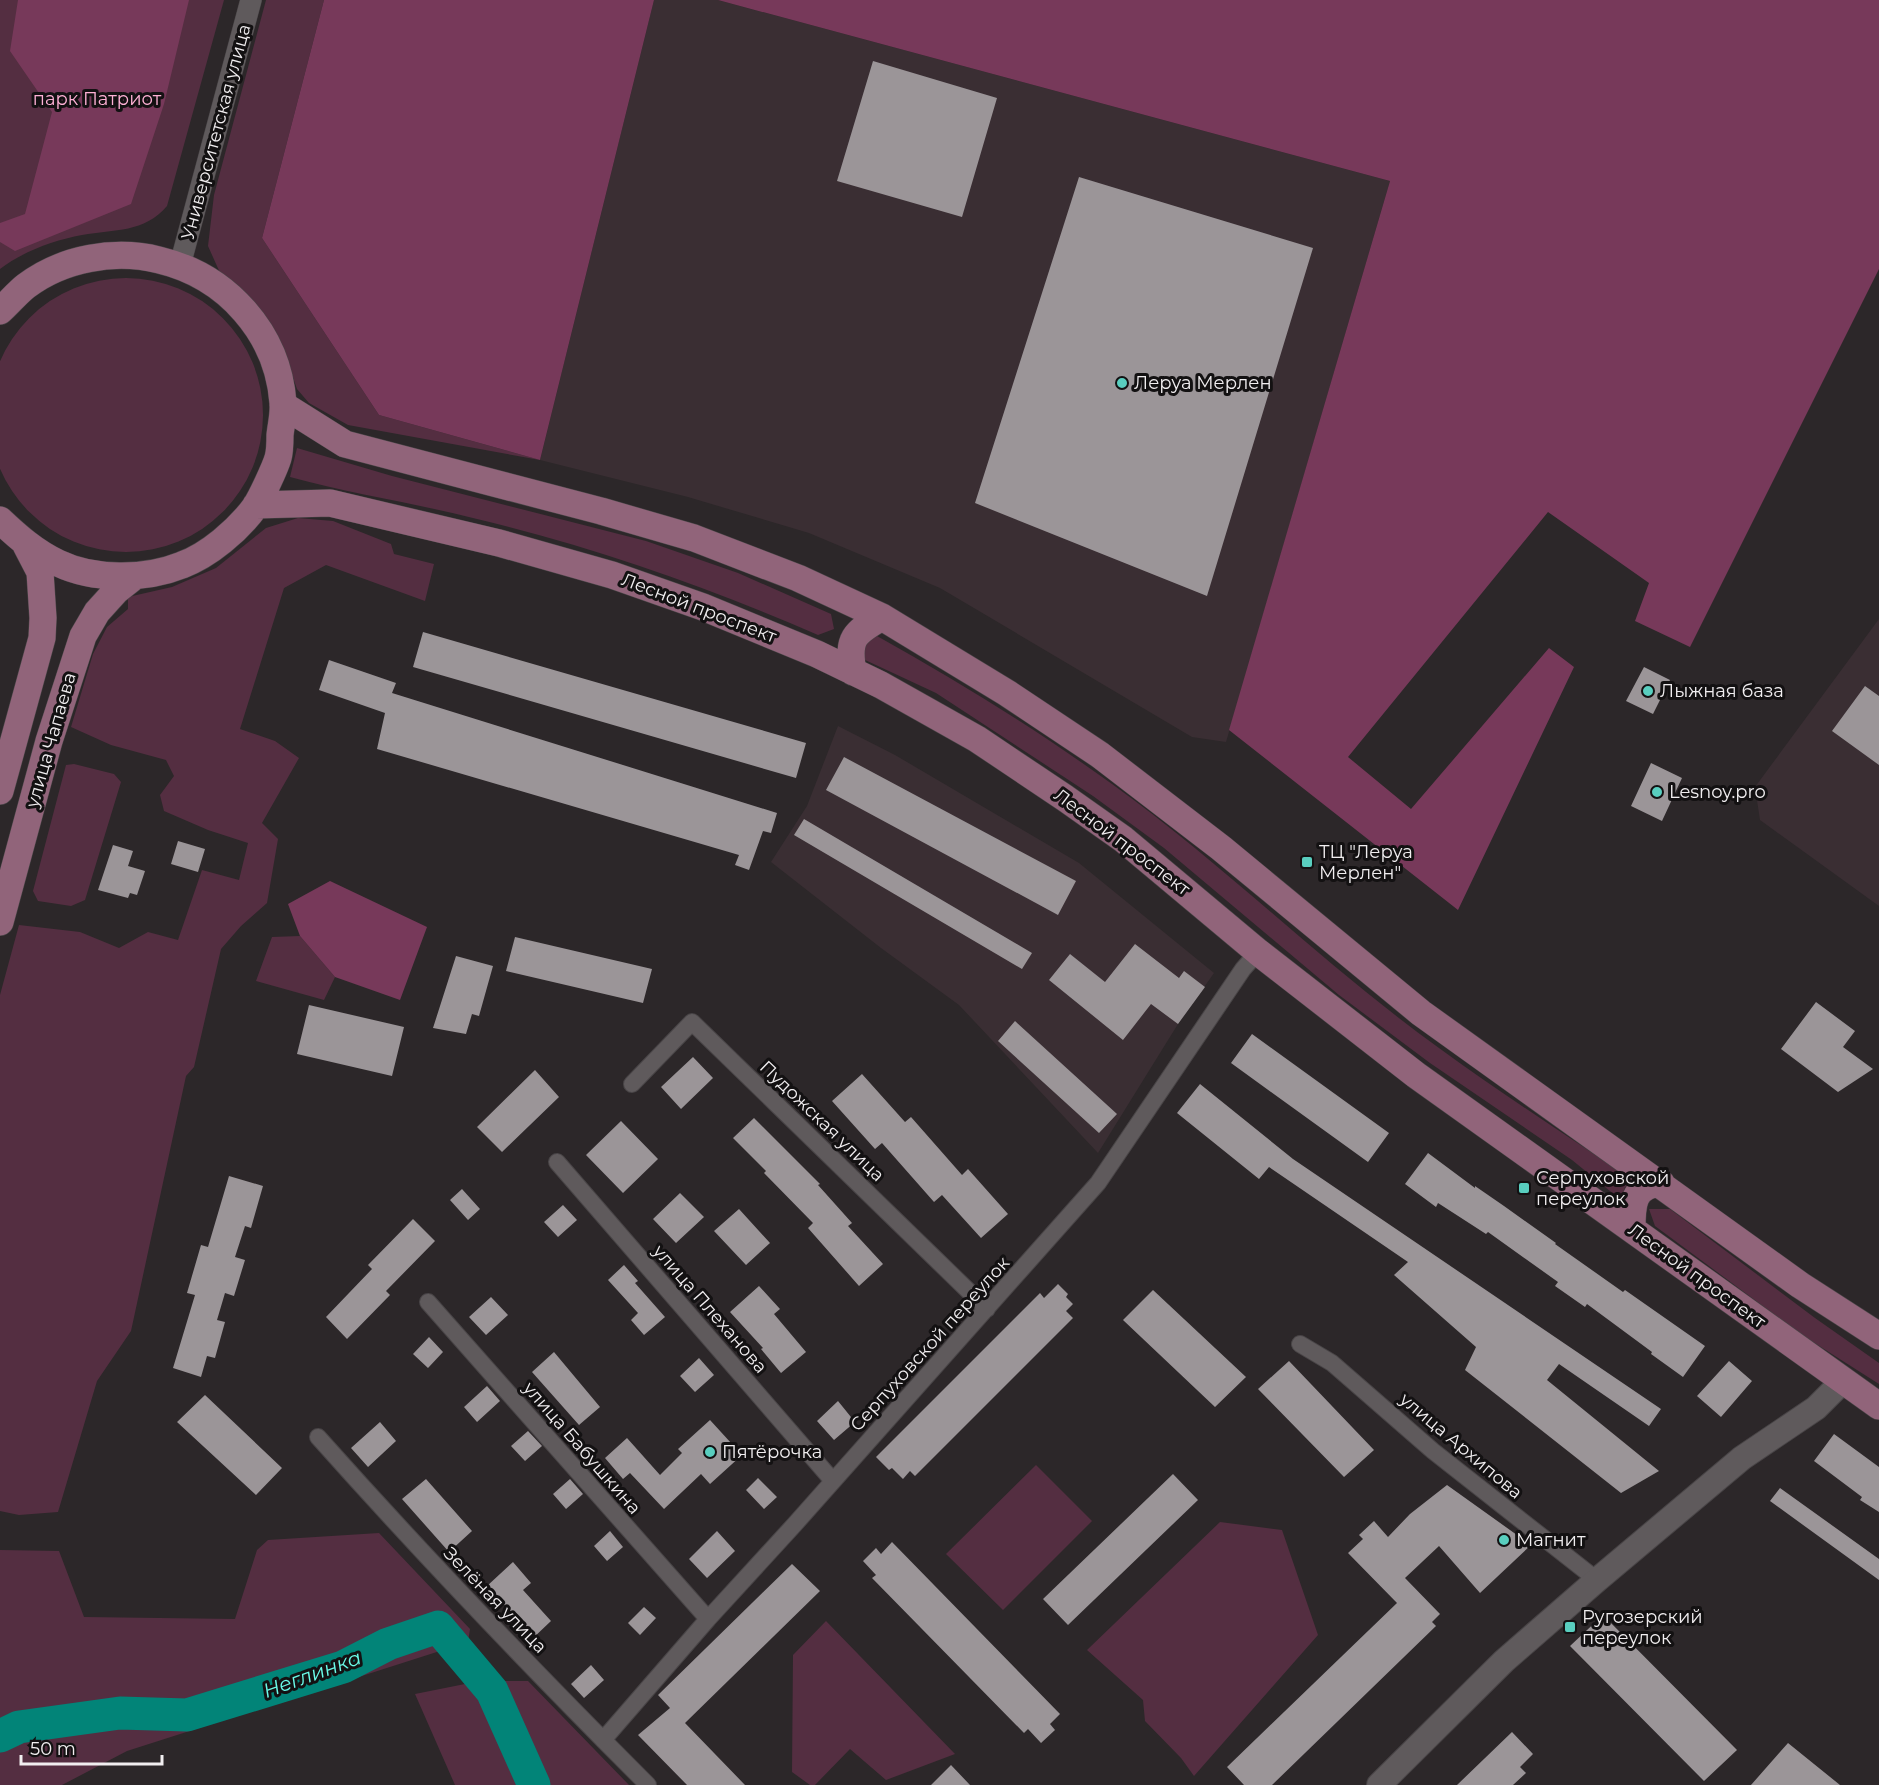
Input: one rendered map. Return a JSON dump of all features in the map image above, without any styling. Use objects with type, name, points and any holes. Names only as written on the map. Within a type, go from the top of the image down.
[{"type":"main road","points":[[0,311],[27,286],[62,266],[101,255],[141,255],[180,265],[208,278],[232,297],[252,320],[272,356],[279,375],[284,405],[278,458],[256,506],[224,541],[182,565],[135,576],[96,574],[59,564],[26,545],[0,520]]},
{"type":"main road","points":[[284,405],[345,444],[601,511],[694,538],[798,578],[882,617],[1007,693],[1100,755],[1212,841],[1421,1012],[1800,1285],[1879,1336]]},
{"type":"main road","name":"Лесной проспект","points":[[256,506],[330,503],[499,543],[612,575],[702,607],[817,654],[881,685],[977,739],[1123,839],[1258,952],[1425,1082],[1842,1382],[1879,1406]]},
{"type":"main road","name":"улица Чапаева","points":[[2,780],[42,638],[40,572],[26,545]]},
{"type":"main road","name":"улица Чапаева","points":[[0,922],[49,741],[83,636],[103,605],[135,576]]},
{"type":"main road","points":[[817,654],[832,643],[843,630],[845,614],[838,597]]},
{"type":"main road","points":[[853,672],[849,653],[854,637],[866,626],[882,617]]},
{"type":"main road","points":[[1632,1229],[1632,1208],[1637,1193],[1650,1184],[1661,1183]]},
{"type":"main road","points":[[1379,1785],[1504,1661],[1597,1580],[1742,1458],[1816,1407],[1842,1382]]},
{"type":"street","name":"Университетская улица","points":[[180,265],[251,0]]},
{"type":"street","name":"Серпуховской переулок","points":[[603,1740],[708,1619],[1098,1183],[1236,978],[1258,952]]},
{"type":"street","name":"Пудожская улица","points":[[632,1084],[692,1022],[987,1309]]},
{"type":"street","name":"улица Плеханова","points":[[557,1162],[833,1481]]},
{"type":"street","name":"улица Бабушкина","points":[[428,1302],[708,1619]]},
{"type":"street","name":"улица Архипова","points":[[1300,1344],[1332,1363],[1433,1451],[1597,1580]]},
{"type":"street","name":"Зелёная улица","points":[[318,1437],[391,1518],[648,1785]]},
{"type":"shaded area","points":[[654,0],[718,0],[1390,181],[1226,742],[1192,737],[940,588],[809,533],[688,497],[540,460]]},
{"type":"shaded area","points":[[1879,619],[1879,906],[1760,820],[1755,787]]},
{"type":"shaded area","points":[[838,726],[895,755],[1079,863],[1214,973],[1178,1024],[1098,1153],[959,1005],[881,948],[771,862],[807,806]]},
{"type":"green space","name":"парк Патриот","points":[[0,0],[224,0],[167,206],[158,215],[139,225],[60,240],[28,252],[0,269]]},
{"type":"green space","name":"парк Патриот","points":[[18,0],[189,0],[164,104],[131,204],[15,251],[0,242],[0,223],[25,214],[52,112],[10,51]]},
{"type":"green space","points":[[266,0],[324,0],[262,238],[379,415],[540,460],[348,425],[309,403],[297,389],[282,346],[221,275],[208,246],[214,195]]},
{"type":"green space","points":[[324,0],[654,0],[540,460],[379,415],[262,238]]},
{"type":"green space","points":[[718,0],[1879,0],[1879,269],[1690,647],[1635,621],[1649,583],[1548,512],[1348,757],[1411,809],[1549,648],[1574,667],[1458,910],[1229,730],[1390,181]]},
{"type":"green space","points":[[126,278],[166,284],[202,301],[223,318],[240,339],[257,375],[263,415],[257,455],[240,491],[223,512],[202,529],[166,546],[126,552],[86,546],[50,529],[29,512],[12,491],[-5,455],[-11,415],[-5,375],[12,339],[29,318],[50,301],[86,284]]},
{"type":"green space","points":[[297,448],[392,476],[646,541],[738,573],[831,614],[834,629],[818,635],[693,585],[564,542],[454,513],[290,477]]},
{"type":"green space","points":[[298,518],[333,521],[391,544],[394,554],[434,564],[425,601],[326,565],[284,588],[240,729],[275,741],[299,758],[262,823],[278,839],[267,903],[241,926],[221,949],[194,1067],[186,1076],[131,1331],[97,1381],[58,1512],[19,1515],[0,1511],[0,995],[19,925],[80,932],[119,948],[148,932],[178,940],[202,870],[239,880],[248,843],[208,830],[164,811],[160,795],[174,776],[166,760],[111,745],[71,727],[93,654],[107,627],[128,609],[128,597],[172,587],[216,568],[266,528]]},
{"type":"green space","points":[[877,636],[997,707],[1112,784],[1195,848],[1356,984],[1439,1048],[1637,1183],[1625,1187],[1621,1200],[1572,1160],[1430,1063],[1339,995],[1164,848],[1093,796],[936,693],[863,659],[859,650],[868,637]]},
{"type":"green space","points":[[74,764],[114,774],[121,782],[85,900],[71,906],[38,901],[33,891],[66,765]]},
{"type":"green space","points":[[330,881],[427,927],[400,1000],[335,977],[300,936],[288,904]]},
{"type":"green space","points":[[300,936],[335,977],[324,1000],[256,981],[272,937]]},
{"type":"green space","points":[[1649,1209],[1670,1209],[1879,1363],[1879,1384],[1802,1335],[1655,1226]]},
{"type":"green space","points":[[1036,1465],[1092,1521],[1003,1610],[946,1554]]},
{"type":"green space","points":[[1220,1522],[1282,1530],[1318,1635],[1194,1776],[1181,1758],[1145,1721],[1143,1700],[1087,1650]]},
{"type":"green space","points":[[379,1533],[470,1629],[468,1642],[127,1751],[62,1785],[0,1785],[0,1550],[59,1551],[84,1617],[235,1619],[257,1550],[268,1540]]},
{"type":"green space","points":[[826,1621],[955,1754],[886,1780],[850,1749],[815,1785],[810,1785],[792,1772],[793,1655]]},
{"type":"green space","points":[[480,1681],[528,1681],[629,1785],[455,1785],[415,1694]]},
{"type":"building","points":[[873,61],[997,98],[962,217],[837,181]]},
{"type":"building","points":[[1079,177],[1313,248],[1207,596],[975,503]]},
{"type":"building","points":[[423,632],[806,743],[796,778],[413,667]]},
{"type":"building","points":[[329,660],[396,683],[392,693],[777,813],[771,833],[763,831],[749,870],[735,865],[739,855],[377,749],[385,713],[319,690]]},
{"type":"building","name":"Лыжная база","points":[[1644,667],[1670,680],[1653,714],[1626,701]]},
{"type":"building","points":[[1865,686],[1879,696],[1879,765],[1832,731]]},
{"type":"building","points":[[844,757],[1076,881],[1058,915],[826,790]]},
{"type":"building","name":"Lesnoy.pro","points":[[1651,763],[1682,778],[1662,821],[1631,806]]},
{"type":"building","points":[[804,819],[1032,953],[1022,969],[794,835]]},
{"type":"building","points":[[178,841],[205,849],[198,872],[171,864]]},
{"type":"building","points":[[113,845],[133,851],[128,866],[145,871],[137,895],[130,893],[128,898],[98,890]]},
{"type":"building","points":[[515,937],[652,969],[643,1003],[506,971]]},
{"type":"building","points":[[1135,944],[1179,978],[1184,971],[1205,987],[1178,1024],[1151,1004],[1123,1040],[1049,980],[1070,954],[1105,982]]},
{"type":"building","points":[[456,956],[493,966],[479,1016],[472,1014],[466,1034],[433,1028]]},
{"type":"building","points":[[1816,1002],[1855,1031],[1843,1047],[1873,1069],[1838,1092],[1781,1049]]},
{"type":"building","points":[[309,1005],[404,1027],[392,1076],[297,1054]]},
{"type":"building","points":[[1015,1021],[1117,1114],[1099,1133],[998,1041]]},
{"type":"building","points":[[1252,1034],[1389,1133],[1368,1162],[1231,1063]]},
{"type":"building","points":[[693,1057],[713,1078],[681,1109],[661,1087]]},
{"type":"building","points":[[535,1070],[559,1097],[502,1152],[477,1127]]},
{"type":"building","points":[[862,1074],[905,1122],[911,1117],[962,1175],[968,1169],[1008,1214],[981,1238],[942,1195],[934,1202],[882,1143],[875,1149],[832,1101]]},
{"type":"building","points":[[1200,1084],[1293,1159],[1661,1409],[1649,1426],[1559,1364],[1547,1380],[1659,1471],[1621,1493],[1465,1370],[1476,1347],[1394,1275],[1408,1262],[1269,1167],[1259,1179],[1177,1113]]},
{"type":"building","points":[[754,1118],[820,1184],[818,1185],[852,1223],[848,1226],[883,1264],[859,1286],[808,1228],[813,1223],[733,1138]]},
{"type":"building","points":[[621,1121],[658,1159],[623,1193],[586,1155]]},
{"type":"building","points":[[1428,1153],[1623,1292],[1625,1290],[1705,1346],[1683,1377],[1587,1304],[1585,1307],[1555,1286],[1558,1282],[1488,1232],[1486,1234],[1438,1203],[1436,1207],[1405,1184]]},
{"type":"building","points":[[229,1176],[263,1186],[251,1228],[245,1226],[235,1257],[245,1260],[234,1296],[225,1293],[217,1320],[225,1322],[215,1358],[207,1356],[201,1377],[173,1368],[195,1295],[187,1293],[201,1245],[208,1247]]},
{"type":"building","points":[[462,1189],[480,1209],[468,1220],[450,1200]]},
{"type":"building","points":[[680,1193],[704,1217],[676,1243],[653,1219]]},
{"type":"building","points":[[563,1205],[577,1220],[558,1237],[544,1222]]},
{"type":"building","points":[[739,1209],[770,1243],[746,1265],[714,1231]]},
{"type":"building","points":[[413,1219],[435,1241],[386,1291],[390,1295],[347,1339],[326,1317],[372,1269],[368,1265]]},
{"type":"building","points":[[624,1265],[638,1281],[635,1283],[665,1317],[644,1335],[631,1320],[638,1313],[608,1280]]},
{"type":"building","points":[[1058,1284],[1068,1294],[1066,1297],[1073,1304],[1066,1311],[1073,1318],[915,1476],[910,1471],[903,1479],[892,1468],[889,1470],[876,1457],[1040,1293],[1044,1298]]},
{"type":"building","points":[[759,1286],[780,1309],[774,1314],[806,1352],[781,1373],[761,1349],[763,1348],[730,1312]]},
{"type":"building","points":[[1153,1290],[1246,1377],[1215,1407],[1123,1320]]},
{"type":"building","points":[[491,1297],[508,1315],[486,1335],[469,1317]]},
{"type":"building","points":[[429,1337],[443,1352],[428,1368],[413,1354]]},
{"type":"building","points":[[554,1352],[600,1407],[579,1425],[532,1372]]},
{"type":"building","points":[[699,1358],[714,1375],[695,1392],[680,1376]]},
{"type":"building","points":[[1289,1361],[1374,1450],[1344,1477],[1258,1389]]},
{"type":"building","points":[[1729,1361],[1752,1381],[1721,1417],[1697,1396]]},
{"type":"building","points":[[487,1386],[500,1401],[477,1422],[464,1407]]},
{"type":"building","points":[[205,1395],[282,1468],[256,1495],[177,1422]]},
{"type":"building","points":[[838,1401],[855,1422],[834,1440],[817,1421]]},
{"type":"building","points":[[710,1420],[742,1455],[710,1484],[701,1474],[664,1509],[630,1473],[623,1479],[605,1458],[627,1438],[660,1475],[682,1453],[678,1449]]},
{"type":"building","points":[[380,1422],[396,1441],[368,1467],[351,1448]]},
{"type":"building","points":[[528,1431],[542,1446],[525,1461],[511,1446]]},
{"type":"building","points":[[1834,1434],[1879,1467],[1879,1512],[1860,1500],[1862,1497],[1814,1461]]},
{"type":"building","points":[[1173,1474],[1198,1500],[1068,1625],[1043,1599]]},
{"type":"building","points":[[758,1478],[777,1497],[764,1509],[746,1490]]},
{"type":"building","points":[[426,1479],[472,1531],[449,1552],[402,1499]]},
{"type":"building","points":[[570,1479],[583,1494],[566,1509],[553,1494]]},
{"type":"building","points":[[1447,1485],[1531,1545],[1480,1593],[1439,1546],[1405,1578],[1440,1614],[1432,1622],[1436,1626],[1272,1785],[1244,1785],[1227,1767],[1397,1603],[1348,1553],[1363,1539],[1359,1535],[1374,1521],[1388,1537],[1410,1514]]},
{"type":"building","points":[[1780,1488],[1879,1559],[1879,1580],[1770,1501]]},
{"type":"building","points":[[610,1531],[623,1547],[607,1561],[594,1546]]},
{"type":"building","points":[[717,1531],[735,1551],[707,1578],[689,1559]]},
{"type":"building","points":[[892,1542],[1060,1714],[1050,1724],[1055,1730],[1041,1743],[1028,1729],[1024,1733],[872,1578],[876,1575],[863,1561],[876,1548],[881,1554]]},
{"type":"building","points":[[513,1562],[531,1583],[523,1590],[551,1621],[531,1640],[521,1628],[524,1626],[487,1586]]},
{"type":"building","points":[[792,1564],[820,1591],[685,1723],[745,1785],[687,1785],[638,1735],[670,1708],[658,1695]]},
{"type":"building","points":[[644,1607],[656,1618],[640,1635],[628,1623]]},
{"type":"building","points":[[1603,1615],[1737,1750],[1704,1781],[1570,1646]]},
{"type":"building","points":[[591,1665],[604,1680],[584,1698],[571,1684]]},
{"type":"building","points":[[1512,1732],[1533,1754],[1520,1767],[1526,1773],[1513,1785],[1457,1785]]},
{"type":"building","points":[[1788,1743],[1840,1785],[1751,1785]]},
{"type":"building","points":[[951,1765],[970,1785],[931,1785]]},
{"type":"waterway","name":"Неглинка","points":[[0,1736],[19,1727],[120,1713],[187,1715],[343,1667],[388,1644],[438,1627],[492,1691],[534,1785]]},
{"type":"place","name":"Леруа Мерлен","points":[[1122,383]]},
{"type":"place","name":"Лыжная база","points":[[1648,691]]},
{"type":"place","name":"Lesnoy.pro","points":[[1657,792]]},
{"type":"place","name":"ТЦ \"Леруа Мерлен\"","points":[[1307,862]]},
{"type":"place","name":"Серпуховской переулок","points":[[1524,1188]]},
{"type":"place","name":"Пятёрочка","points":[[710,1452]]},
{"type":"place","name":"Магнит","points":[[1504,1540]]},
{"type":"place","name":"Ругозерский переулок","points":[[1570,1627]]}]
